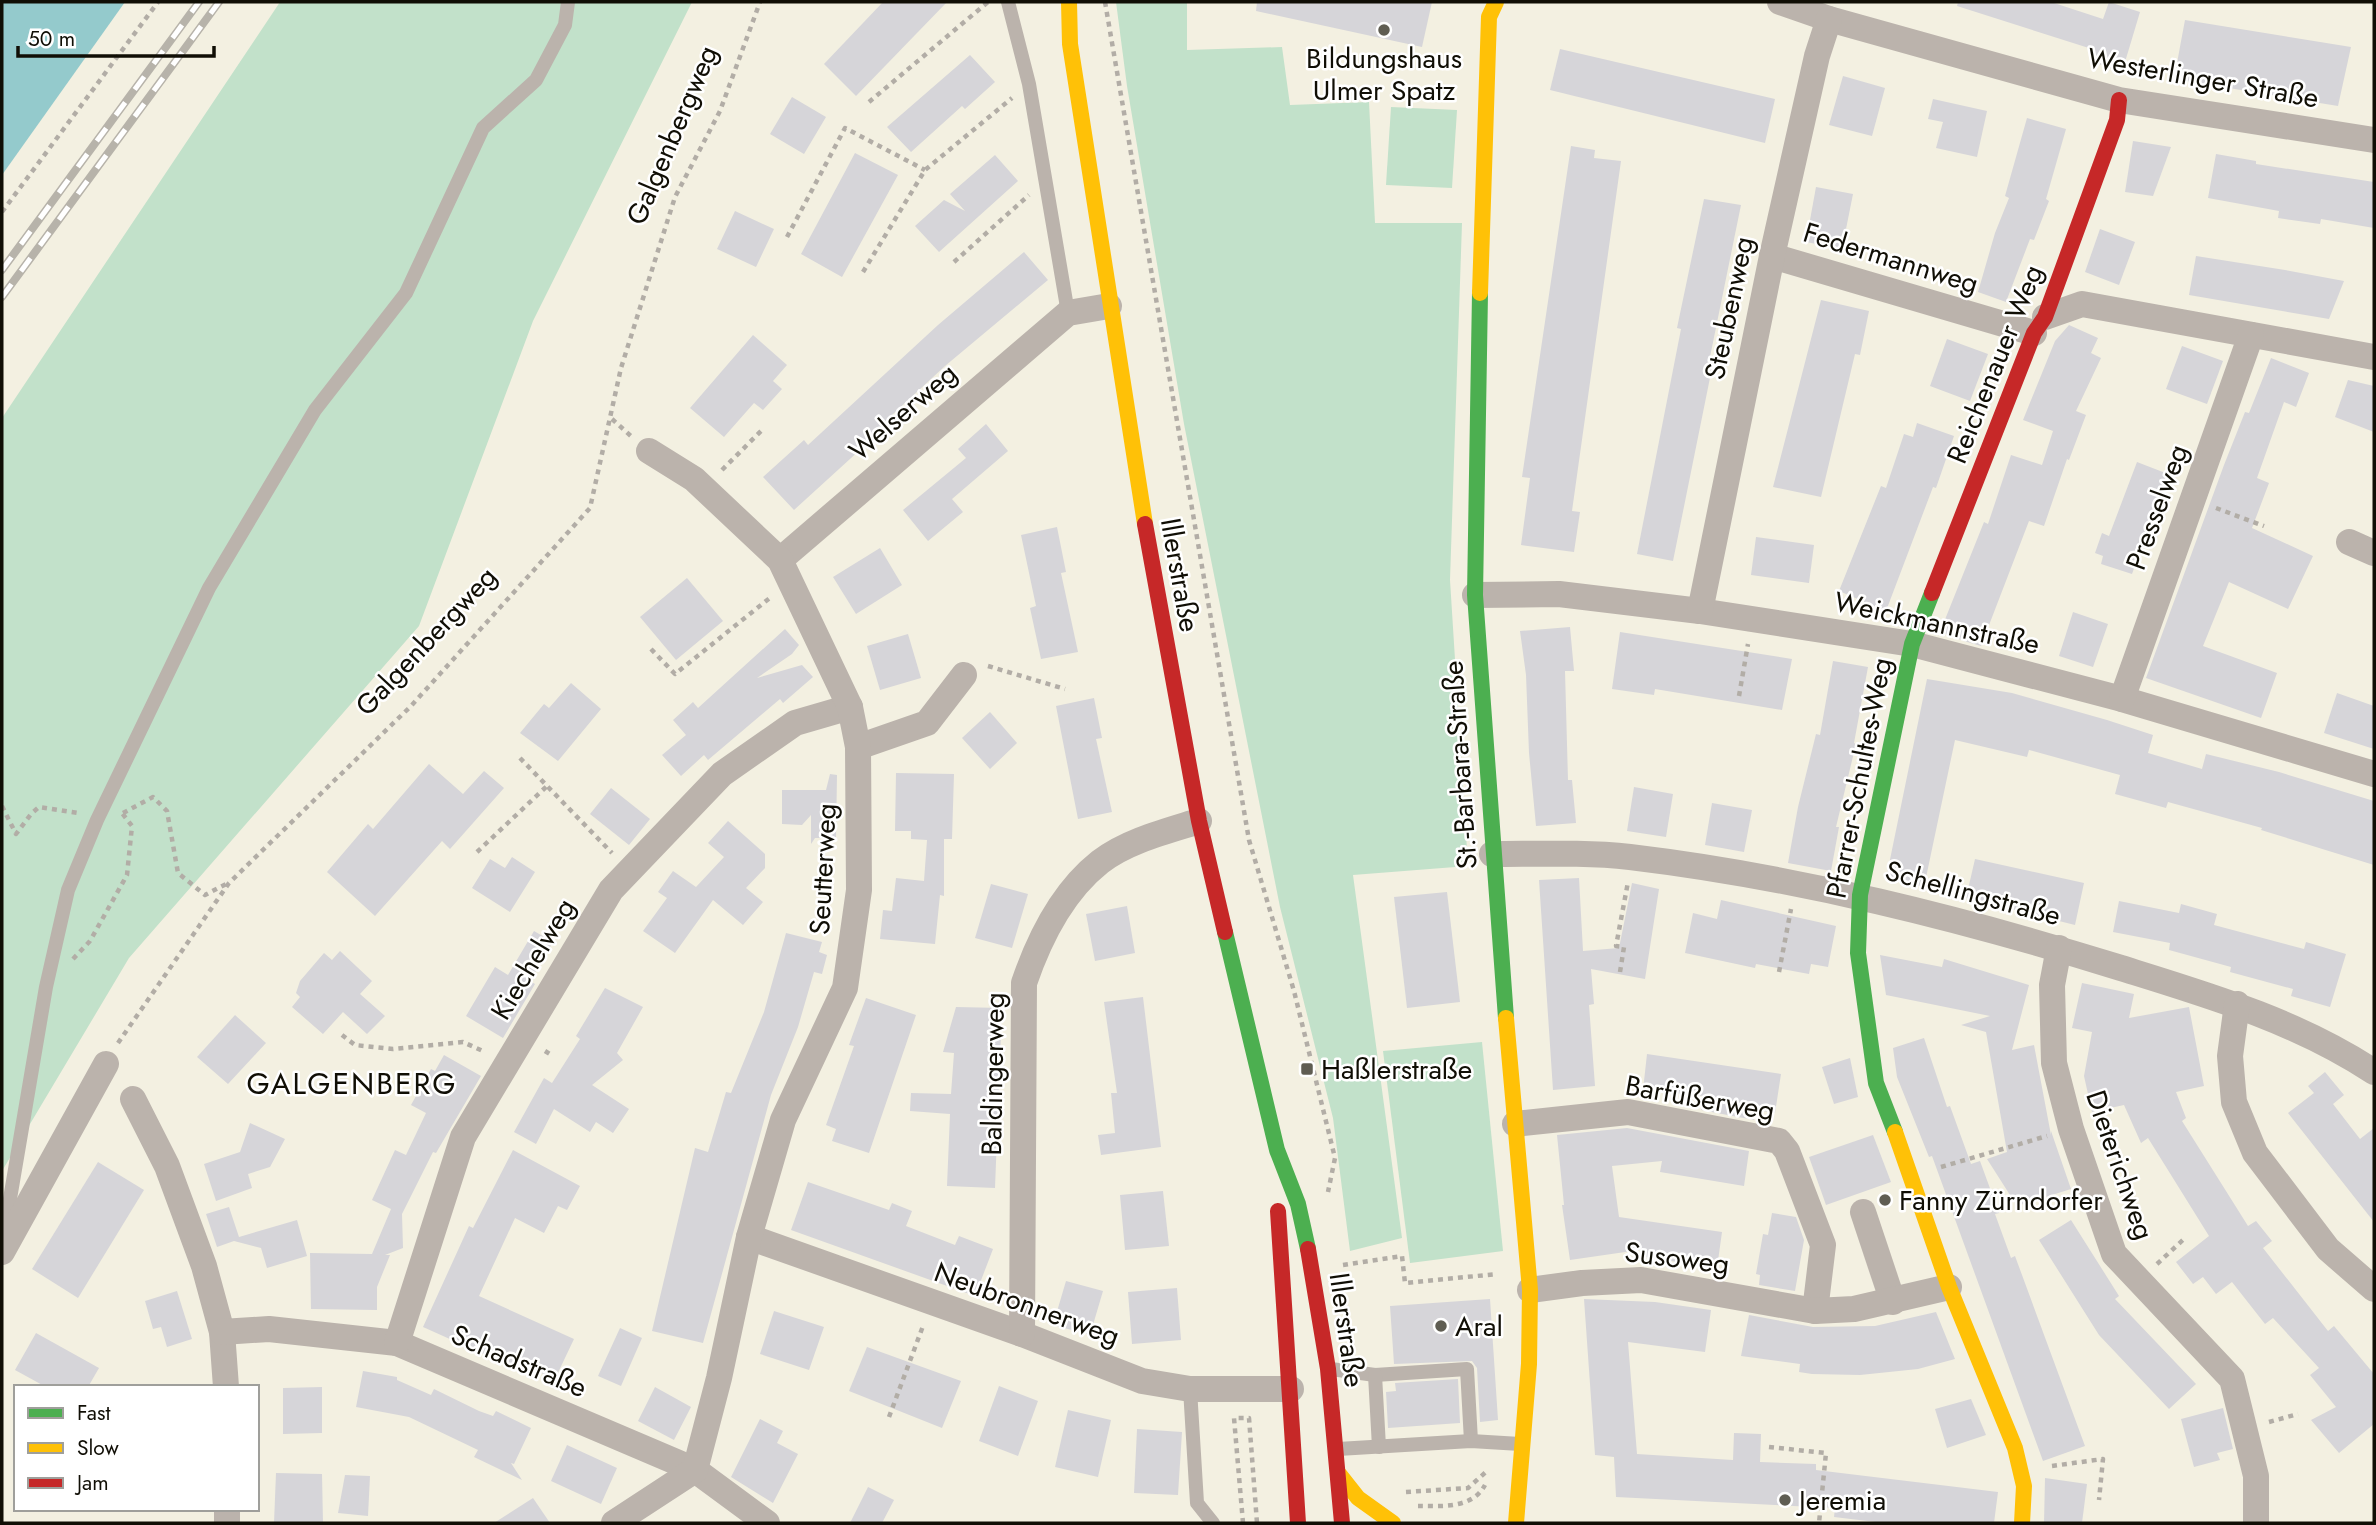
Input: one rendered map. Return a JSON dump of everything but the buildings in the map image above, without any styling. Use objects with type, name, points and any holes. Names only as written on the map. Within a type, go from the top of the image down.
[{"type":"street","name":"Illerstraße","points":[[1069,2],[1070,44],[1108,306],[1170,671],[1199,821],[1277,1150],[1298,1204],[1312,1270],[1328,1369],[1342,1523]]},
{"type":"street","name":"St.-Barbara-Straße","points":[[1496,2],[1489,17],[1482,160],[1475,595],[1492,854],[1530,1281],[1529,1364],[1520,1444],[1516,1523]]},
{"type":"street","name":"Westerlinger Straße","points":[[1780,2],[1829,19],[2119,100],[2374,140]]},
{"type":"street","name":"Steubenweg","points":[[1700,611],[1772,256],[1817,56],[1829,19]]},
{"type":"street","name":"Reichenauer Weg","points":[[1912,644],[2040,325],[2117,120],[2119,100]]},
{"type":"street","name":"Federmannweg","points":[[1772,256],[2040,325]]},
{"type":"street","points":[[2040,325],[2082,304],[2374,357]]},
{"type":"street","points":[[1068,313],[1108,306]]},
{"type":"street","name":"Welserweg","points":[[786,571],[1068,313]]},
{"type":"street","name":"Presselweg","points":[[2122,699],[2251,335]]},
{"type":"street","name":"Seutterweg","points":[[649,452],[705,488],[786,571],[850,707],[858,747],[859,890],[845,988],[783,1120],[749,1237],[719,1378],[695,1470]]},
{"type":"street","points":[[2349,541],[2374,553]]},
{"type":"street","name":"Weickmannstraße","points":[[1475,595],[1559,594],[1700,611],[1912,644],[2122,699],[2374,774]]},
{"type":"street","name":"Pfarrer-Schultes-Weg","points":[[1912,644],[1860,895],[1858,953],[1876,1083],[1912,1175],[1949,1287],[2015,1448],[2024,1486],[2022,1523]]},
{"type":"street","points":[[858,747],[927,723],[964,676]]},
{"type":"street","name":"Kiechelweg","points":[[397,1343],[463,1137],[611,890],[722,774],[795,723],[850,707]]},
{"type":"street","name":"Baldingerweg","points":[[1022,1334],[1024,983],[1028,971],[1039,943],[1069,894],[1100,862],[1130,846],[1199,821]]},
{"type":"street","name":"Schellingstraße","points":[[1492,854],[1632,858],[1860,895],[2059,948],[2237,1004],[2335,1046],[2374,1072]]},
{"type":"street","name":"Dieterichweg","points":[[2059,948],[2052,985],[2054,1063],[2071,1129],[2114,1254],[2232,1379],[2256,1476],[2256,1523]]},
{"type":"street","points":[[2237,1004],[2230,1056],[2234,1102],[2255,1153],[2328,1249],[2374,1289]]},
{"type":"street","points":[[2,1251],[106,1064]]},
{"type":"street","points":[[132,1099],[167,1166],[204,1266],[222,1332],[226,1385]]},
{"type":"street","name":"Barfüßerweg","points":[[1515,1124],[1628,1112],[1779,1142],[1787,1151],[1823,1245],[1815,1311]]},
{"type":"street","name":"Illerstraße","points":[[1277,1150],[1278,1209],[1298,1523]]},
{"type":"street","points":[[1863,1212],[1893,1302]]},
{"type":"street","name":"Neubronnerweg","points":[[749,1237],[1022,1334],[1142,1381],[1190,1389],[1290,1388]]},
{"type":"street","name":"Susoweg","points":[[1530,1281],[1582,1283],[1641,1280],[1815,1311],[1854,1309],[1949,1287]]},
{"type":"street","name":"Schadstraße","points":[[222,1332],[269,1329],[397,1343],[695,1470],[767,1523]]},
{"type":"street","points":[[614,1523],[695,1470]]},
{"type":"street","points":[[1339,1474],[1357,1498],[1394,1523]]},
{"type":"lane","points":[[2,1251],[46,988],[68,890],[102,810],[209,588],[315,410],[405,293],[483,128],[536,80],[565,25],[568,2]]},
{"type":"lane","points":[[1008,2],[1029,84],[1068,313]]},
{"type":"lane","points":[[1328,1369],[1375,1375],[1467,1369],[1471,1441]]},
{"type":"lane","points":[[1375,1375],[1379,1447]]},
{"type":"lane","points":[[1190,1389],[1196,1503],[1213,1523]]},
{"type":"lane","points":[[1337,1450],[1471,1441],[1520,1444]]},
{"type":"path","points":[[2,212],[158,2]]},
{"type":"path","name":"Galgenbergweg","points":[[106,1064],[128,1026],[229,883],[411,706],[590,508],[621,368],[675,197],[720,111],[760,2]]},
{"type":"path","points":[[869,102],[988,2]]},
{"type":"path","points":[[1105,2],[1250,839],[1294,991],[1335,1158],[1327,1195]]},
{"type":"path","points":[[863,272],[925,170],[1029,84]]},
{"type":"path","points":[[787,236],[845,128],[925,170]]},
{"type":"path","points":[[954,262],[1045,180]]},
{"type":"path","points":[[705,488],[763,429]]},
{"type":"path","points":[[2193,499],[2264,526]]},
{"type":"path","points":[[652,649],[675,674],[786,571]]},
{"type":"path","points":[[1739,696],[1752,619]]},
{"type":"path","points":[[964,676],[990,665],[1065,689]]},
{"type":"path","points":[[520,758],[629,871]]},
{"type":"path","points":[[477,852],[547,786]]},
{"type":"path","points":[[2,806],[16,834],[30,814],[39,807],[123,813],[153,797],[167,811],[178,873],[205,895],[229,883]]},
{"type":"path","points":[[46,988],[90,942],[127,875],[132,826],[123,813]]},
{"type":"path","points":[[1620,971],[1624,947],[1616,946],[1632,858]]},
{"type":"path","points":[[1779,972],[1796,884]]},
{"type":"path","points":[[342,1035],[355,1045],[393,1049],[463,1042],[508,1062]]},
{"type":"path","points":[[1912,1175],[2071,1129]]},
{"type":"path","points":[[2139,1281],[2183,1239]]},
{"type":"path","points":[[1312,1270],[1402,1256],[1405,1283],[1530,1281]]},
{"type":"path","points":[[889,1417],[932,1302]]},
{"type":"path","points":[[1243,1523],[1234,1418],[1249,1418],[1257,1523]]},
{"type":"path","points":[[1769,1447],[1826,1453],[1819,1523]]},
{"type":"path","points":[[2020,1471],[2103,1459],[2099,1500]]},
{"type":"path","points":[[1393,1492],[1468,1488],[1487,1470],[1518,1479]]},
{"type":"path","points":[[1404,1507],[1461,1503],[1473,1500],[1482,1491]]},
{"type":"green space","points":[[280,2],[692,2],[533,321],[419,626],[129,958],[2,1171],[2,418]]},
{"type":"green space","points":[[1116,2],[1187,2],[1187,50],[1282,47],[1290,105],[1369,102],[1375,223],[1462,223],[1450,580],[1468,866],[1353,875],[1402,1238],[1350,1251],[1333,1118],[1280,907],[1184,424],[1127,86]]},
{"type":"green space","points":[[1391,107],[1457,110],[1452,188],[1386,185]]},
{"type":"green space","points":[[1482,1042],[1503,1251],[1410,1263],[1383,1051]]},
{"type":"water","points":[[2,2],[125,2],[2,175]]},
{"type":"railway","points":[[2,270],[199,2]]},
{"type":"railway","points":[[2,297],[219,2]]},
{"type":"traffic: fast","points":[[1480,293],[1475,595],[1506,1018]]},
{"type":"traffic: fast","points":[[1895,1132],[1876,1083],[1858,953],[1860,895],[1912,644],[1932,593]]},
{"type":"traffic: fast","points":[[1225,932],[1277,1150],[1298,1204],[1308,1249]]},
{"type":"traffic: slow","points":[[1069,2],[1070,44],[1145,524]]},
{"type":"traffic: slow","points":[[1480,293],[1489,17],[1496,2]]},
{"type":"traffic: slow","points":[[1506,1018],[1530,1290],[1529,1364],[1516,1523]]},
{"type":"traffic: slow","points":[[1895,1132],[1949,1287],[2015,1448],[2024,1486],[2022,1523]]},
{"type":"traffic: slow","points":[[1339,1474],[1358,1498],[1393,1523]]},
{"type":"traffic: jam","points":[[1932,593],[2034,333],[2045,317],[2117,120],[2119,100]]},
{"type":"traffic: jam","points":[[1145,524],[1199,821],[1225,932]]},
{"type":"traffic: jam","points":[[1278,1211],[1298,1523]]},
{"type":"traffic: jam","points":[[1308,1249],[1328,1369],[1342,1523]]},
{"type":"place","name":"Bildungshaus Ulmer Spatz","points":[[1384,30]]},
{"type":"place","name":"Haßlerstraße","points":[[1307,1069]]},
{"type":"place","name":"Fanny Zürndorfer","points":[[1885,1200]]},
{"type":"place","name":"Aral","points":[[1441,1326]]},
{"type":"place","name":"Jeremia","points":[[1785,1500]]},
{"type":"district","name":"GALGENBERG","points":[[352,1083]]}]
